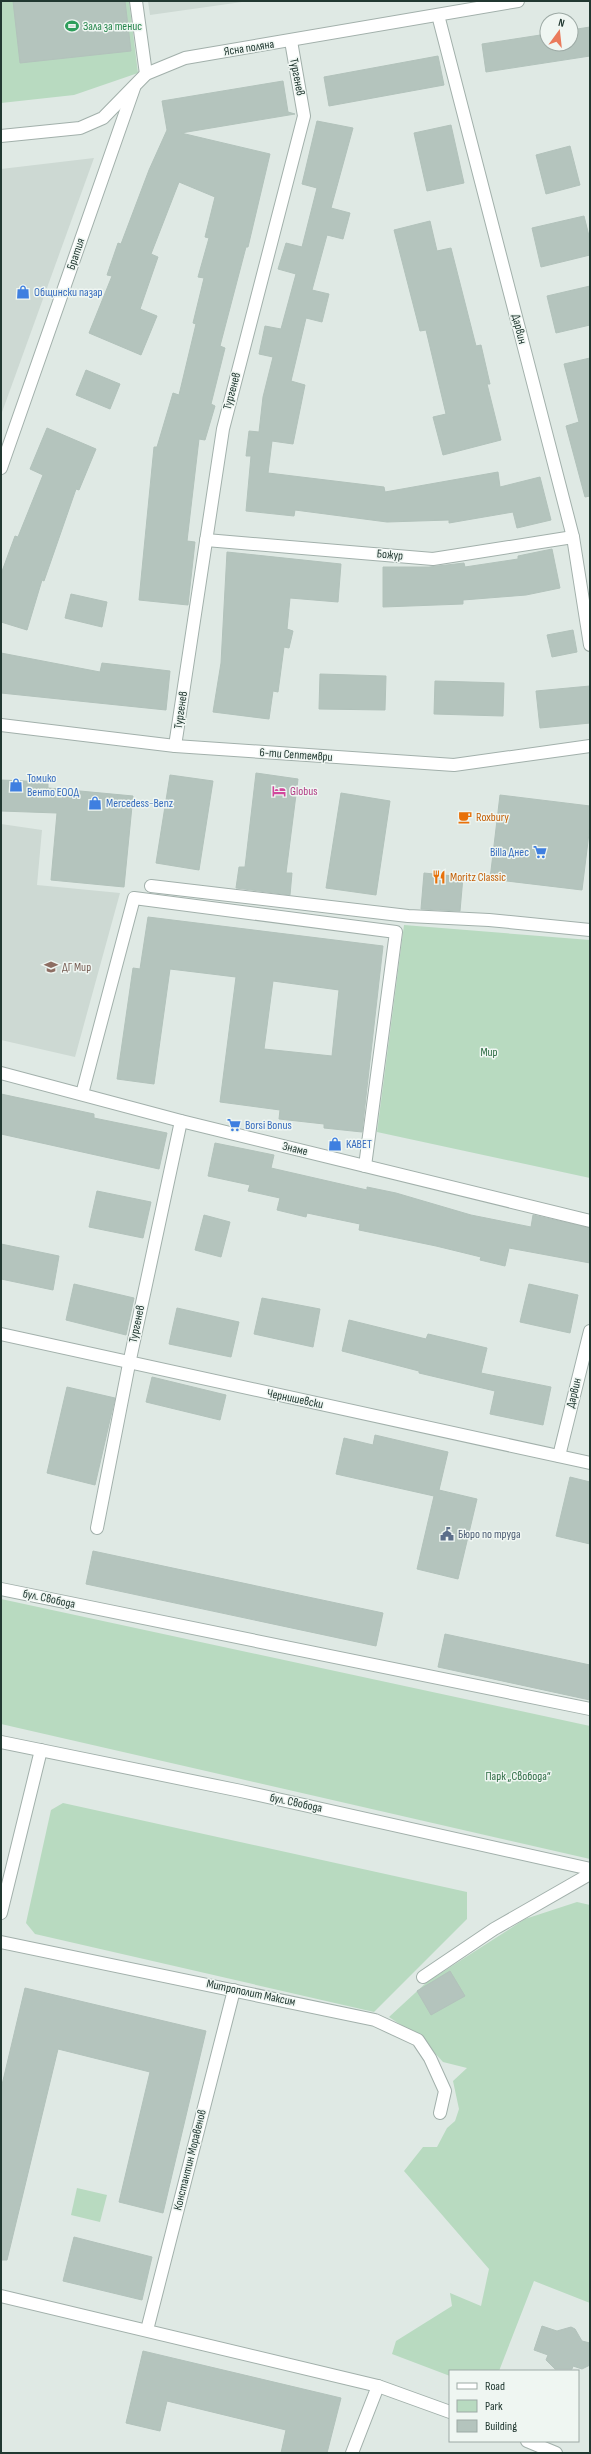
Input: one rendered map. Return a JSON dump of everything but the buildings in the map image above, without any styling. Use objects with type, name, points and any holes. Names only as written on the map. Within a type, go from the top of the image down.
[{"type":"street","points":[[136,1],[146,74]]},
{"type":"street","name":"Ясна поляна","points":[[1,136],[80,128],[103,118],[146,74],[185,58],[518,1]]},
{"type":"street","name":"Дарвин","points":[[438,15],[573,537],[590,645]]},
{"type":"street","name":"Тургенев","points":[[175,746],[222,429],[304,116],[291,41]]},
{"type":"street","name":"Братия","points":[[1,468],[135,84]]},
{"type":"street","name":"Божур","points":[[206,540],[433,558],[573,537]]},
{"type":"street","name":"6-ти Септември","points":[[1,725],[175,746],[454,765],[590,746]]},
{"type":"street","points":[[151,886],[408,916],[489,920],[590,930]]},
{"type":"street","points":[[82,1094],[134,898],[396,932],[365,1166]]},
{"type":"street","name":"Знаме","points":[[1,1073],[181,1122],[590,1220]]},
{"type":"street","name":"Тургенев","points":[[97,1528],[129,1364],[181,1122]]},
{"type":"street","name":"Дарвин","points":[[559,1456],[590,1331]]},
{"type":"street","name":"Чернишевски","points":[[1,1334],[129,1364],[590,1463]]},
{"type":"street","name":"бул. Свобода","points":[[1,1589],[590,1709]]},
{"type":"street","name":"бул. Свобода","points":[[1,1742],[590,1869]]},
{"type":"street","points":[[1,1913],[41,1750]]},
{"type":"street","points":[[423,1977],[494,1929],[590,1874]]},
{"type":"street","name":"Митрополит Максим","points":[[1,1942],[375,2020],[418,2040],[430,2058],[445,2091],[440,2113]]},
{"type":"street","name":"Константин Моравенов","points":[[147,2330],[234,1990]]},
{"type":"street","points":[[1,2296],[378,2386],[449,2412]]},
{"type":"street","points":[[352,2453],[378,2386]]},
{"type":"street","points":[[529,2442],[556,2453]]},
{"type":"shaded area","points":[[148,1],[249,1],[150,15]]},
{"type":"shaded area","name":"Общински пазар","points":[[94,158],[1,415],[1,169]]},
{"type":"shaded area","name":"ДГ Мир","points":[[1,824],[42,830],[37,885],[120,893],[75,1057],[1,1040]]},
{"type":"green space","points":[[1,1],[129,1],[138,73],[74,95],[1,103]]},
{"type":"green space","name":"Мир","points":[[404,925],[590,940],[590,1178],[377,1132]]},
{"type":"green space","name":"Парк „Свобода“","points":[[1,1599],[590,1726],[590,1859],[1,1724]]},
{"type":"green space","points":[[63,1803],[467,1892],[467,1919],[374,2012],[35,1934],[26,1923],[51,1810]]},
{"type":"green space","points":[[577,1902],[590,1905],[590,2303],[534,2281],[499,2370],[449,2370],[449,2376],[392,2354],[396,2341],[452,2306],[450,2293],[481,2306],[489,2269],[404,2171],[423,2147],[437,2147],[447,2128],[455,2121],[459,2109],[453,2081],[467,2068],[443,2062],[422,2039],[389,2017],[427,1982],[525,1919]]},
{"type":"green space","points":[[77,2188],[107,2195],[100,2222],[71,2215]]},
{"type":"place","name":"Зала за тенис","points":[[72,26]]},
{"type":"place","name":"Общински пазар","points":[[23,292]]},
{"type":"place","name":"Томико Венто ЕООД","points":[[16,785]]},
{"type":"place","name":"Globus","points":[[279,791]]},
{"type":"place","name":"Mercedess-Benz","points":[[95,803]]},
{"type":"place","name":"Roxbury","points":[[465,817]]},
{"type":"place","name":"Billa Днес","points":[[540,852]]},
{"type":"place","name":"Moritz Classic","points":[[439,877]]},
{"type":"place","name":"ДГ Мир","points":[[51,967]]},
{"type":"place","name":"Borsi Bonus","points":[[234,1125]]},
{"type":"place","name":"KABET","points":[[335,1144]]},
{"type":"place","name":"Бюро по труда","points":[[447,1534]]}]
